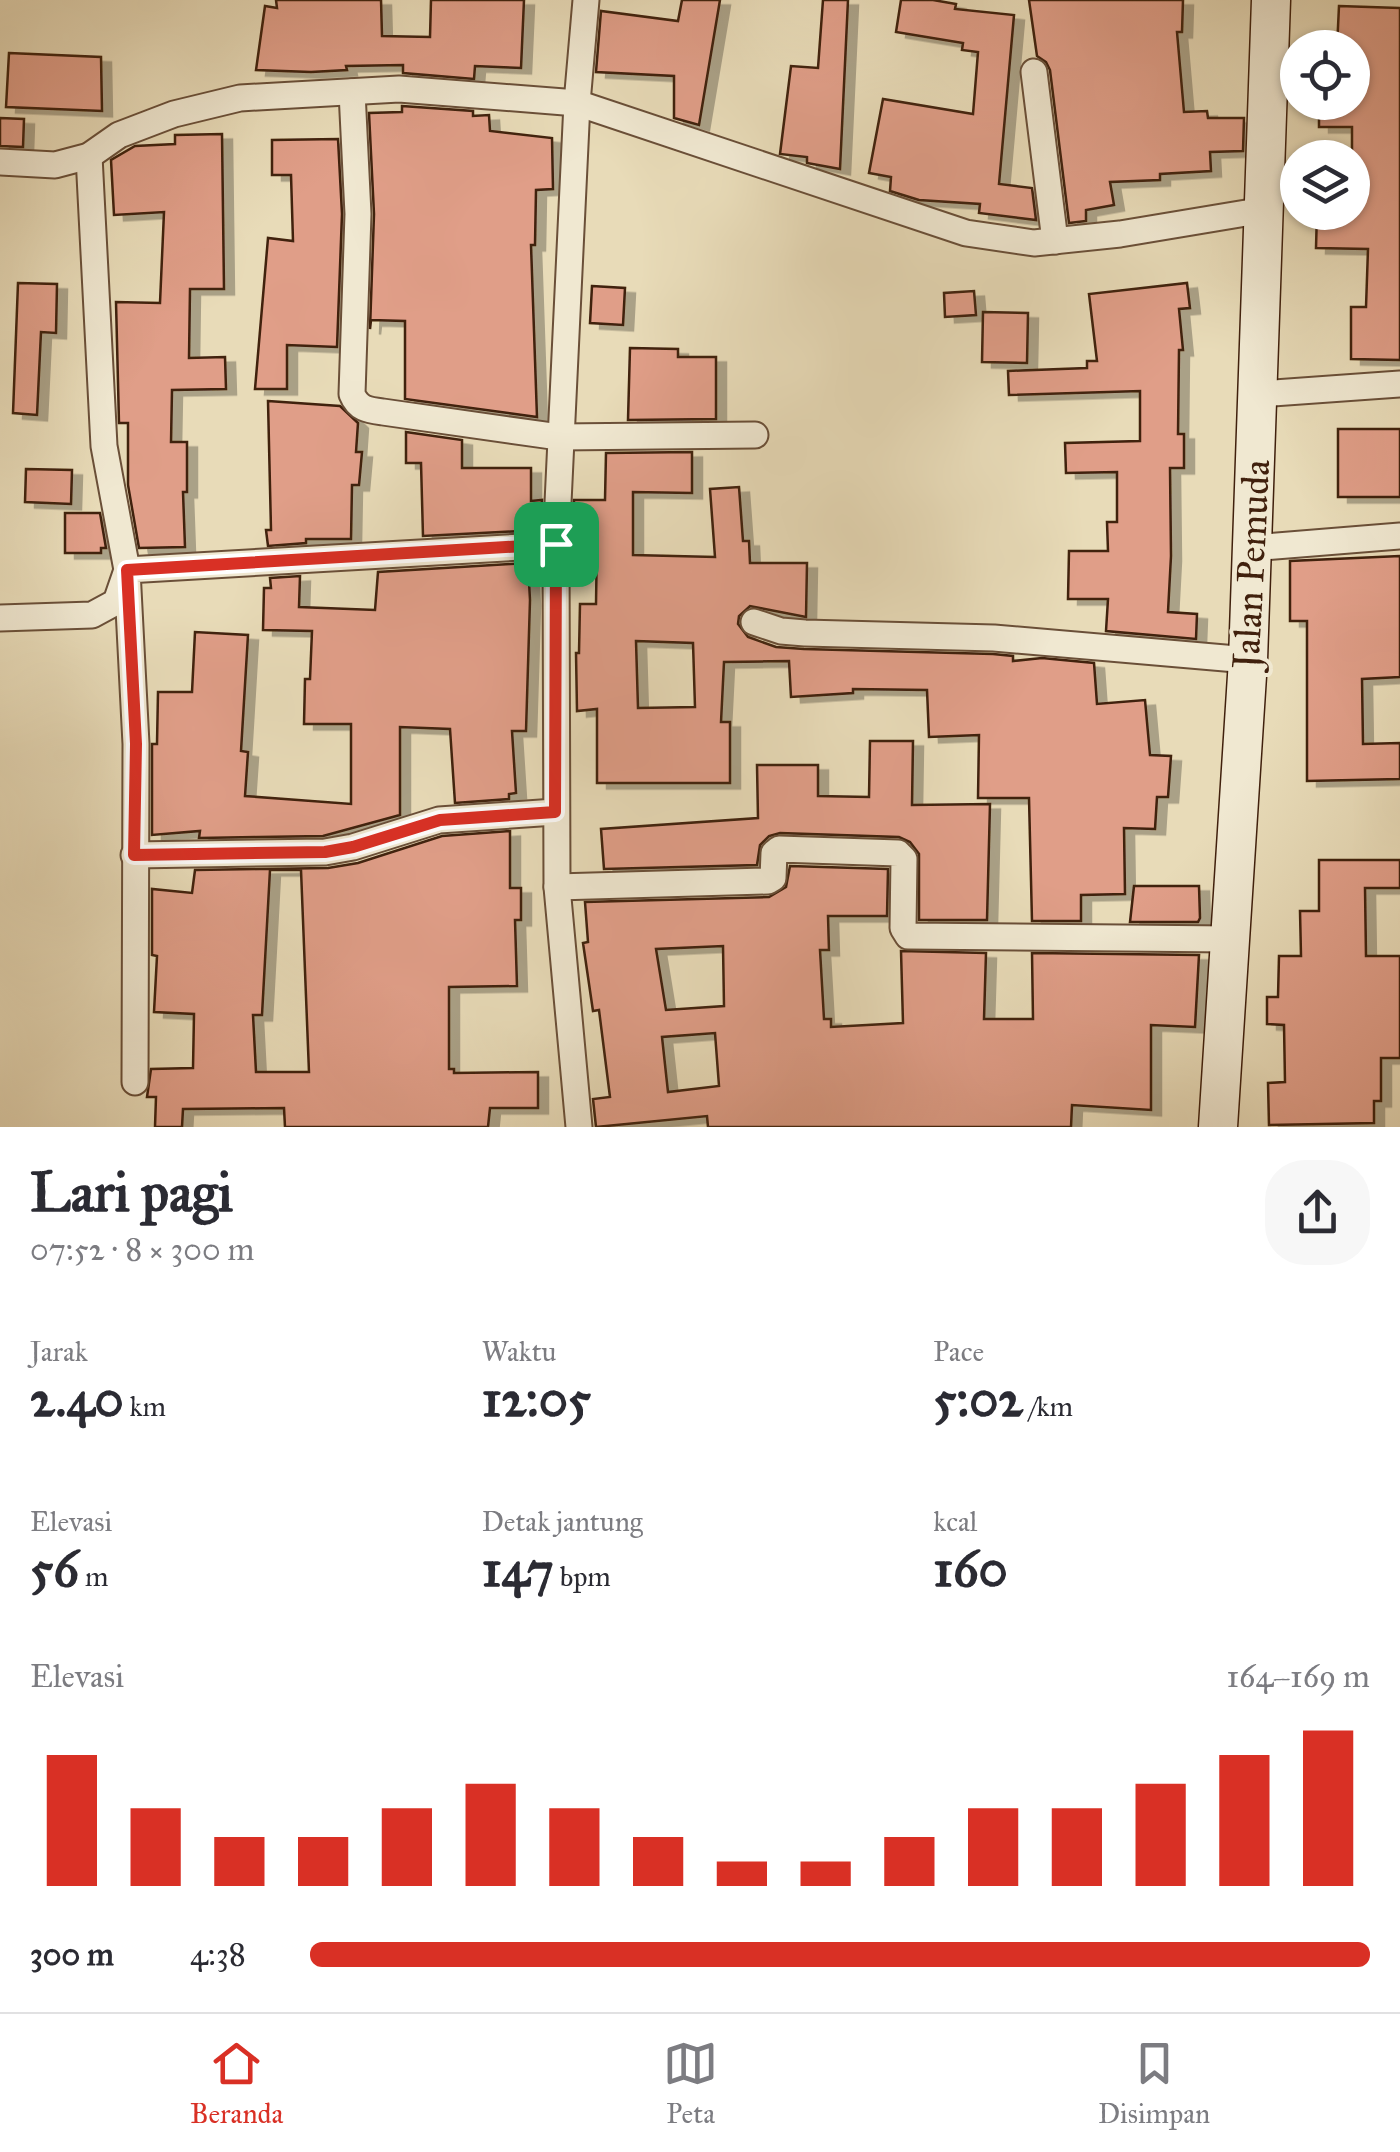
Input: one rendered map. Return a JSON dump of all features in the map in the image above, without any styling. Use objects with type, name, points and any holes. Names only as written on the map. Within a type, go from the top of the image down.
[{"type":"main road","name":"Jalan Pemuda","points":[[1218,1127],[1248,660],[1270,0]]},
{"type":"street","points":[[579,1127],[557,886],[556,544],[576,102],[586,0]]},
{"type":"street","points":[[1034,72],[1054,241]]},
{"type":"street","points":[[0,162],[55,166],[89,156],[119,135],[174,114],[240,98],[398,89],[576,102],[966,232],[1034,244],[1264,210]]},
{"type":"street","points":[[352,92],[358,214],[352,394],[356,404],[364,409],[559,437],[755,435]]},
{"type":"street","points":[[89,156],[104,446],[127,570],[136,744],[134,1082]]},
{"type":"street","points":[[1259,394],[1400,384]]},
{"type":"street","points":[[1252,548],[1400,536]]},
{"type":"street","points":[[127,570],[556,544]]},
{"type":"street","points":[[0,618],[92,615],[116,602],[127,570]]},
{"type":"street","points":[[754,622],[805,634],[994,638],[1248,660]]},
{"type":"street","points":[[134,855],[325,852],[440,820],[555,812]]},
{"type":"street","points":[[557,886],[768,881],[773,878],[774,853],[779,849],[898,853],[904,859],[904,928],[908,936],[1230,939]]},
{"type":"building","points":[[276,0],[381,0],[382,36],[430,37],[431,0],[524,0],[521,68],[475,66],[474,79],[403,73],[403,65],[346,66],[347,70],[311,72],[256,70],[265,6],[277,8]]},
{"type":"building","points":[[682,0],[720,0],[699,125],[674,118],[674,76],[596,72],[601,11],[678,21]]},
{"type":"building","points":[[823,0],[848,0],[840,169],[807,163],[807,157],[780,154],[791,66],[818,68]]},
{"type":"building","points":[[901,0],[933,0],[956,4],[955,9],[1014,15],[999,184],[1032,188],[1036,220],[979,213],[980,204],[919,200],[890,191],[891,177],[869,173],[883,99],[973,114],[978,52],[962,50],[963,43],[896,32]]},
{"type":"building","points":[[1029,0],[1183,0],[1182,32],[1177,32],[1184,112],[1207,111],[1208,118],[1244,118],[1243,151],[1210,152],[1211,171],[1160,174],[1160,180],[1110,182],[1114,205],[1086,210],[1086,221],[1069,223],[1050,70],[1037,56]]},
{"type":"building","points":[[1339,6],[1400,8],[1400,360],[1351,359],[1351,307],[1366,307],[1368,249],[1316,248],[1316,230],[1370,230],[1370,140],[1352,140],[1352,127],[1319,127],[1319,120],[1370,120],[1370,30],[1338,30]]},
{"type":"building","points":[[9,53],[101,57],[102,111],[6,107]]},
{"type":"building","points":[[402,106],[473,111],[473,116],[489,115],[490,131],[552,138],[553,189],[536,190],[535,245],[531,245],[537,417],[405,399],[405,321],[371,320],[370,329],[374,214],[369,113],[402,112]]},
{"type":"building","points":[[0,118],[24,119],[23,147],[0,146]]},
{"type":"building","points":[[222,134],[224,289],[190,289],[189,358],[225,357],[226,389],[172,390],[171,442],[187,442],[187,492],[183,492],[185,547],[139,548],[128,485],[128,423],[119,423],[116,302],[160,303],[164,212],[114,215],[111,160],[135,146],[175,144],[175,135]]},
{"type":"building","points":[[338,139],[342,214],[337,347],[287,345],[287,389],[255,389],[268,238],[293,241],[291,175],[272,175],[272,140]]},
{"type":"building","points":[[18,283],[57,284],[56,333],[41,332],[37,415],[13,413]]},
{"type":"building","points":[[1187,283],[1190,308],[1179,309],[1183,350],[1179,350],[1178,434],[1184,434],[1184,468],[1170,468],[1168,612],[1197,614],[1196,639],[1106,631],[1108,599],[1068,599],[1069,551],[1108,551],[1107,522],[1117,522],[1117,472],[1066,473],[1065,443],[1140,441],[1140,391],[1009,395],[1008,371],[1087,368],[1087,361],[1097,361],[1089,294]]},
{"type":"building","points":[[592,286],[625,288],[623,325],[590,323]]},
{"type":"building","points":[[974,291],[976,315],[945,317],[944,293]]},
{"type":"building","points":[[983,312],[1028,313],[1027,363],[982,362]]},
{"type":"building","points":[[630,348],[678,349],[678,357],[716,357],[716,419],[628,420]]},
{"type":"building","points":[[268,401],[340,406],[358,423],[356,452],[362,452],[359,485],[352,485],[351,539],[306,539],[306,543],[268,546]]},
{"type":"building","points":[[1338,429],[1400,429],[1400,497],[1338,497]]},
{"type":"building","points":[[406,432],[462,440],[462,468],[531,468],[531,501],[542,500],[540,530],[423,536],[421,463],[406,463]]},
{"type":"building","points":[[692,452],[692,493],[633,492],[633,555],[715,557],[710,489],[739,487],[743,541],[749,541],[750,563],[807,563],[806,617],[750,606],[739,616],[738,624],[748,637],[776,647],[993,654],[1013,656],[1013,661],[1042,658],[1094,663],[1097,704],[1145,700],[1150,755],[1171,756],[1168,797],[1157,797],[1155,829],[1124,828],[1125,894],[1081,895],[1081,921],[1032,921],[1029,798],[978,798],[979,735],[929,737],[927,690],[853,689],[853,693],[791,697],[789,661],[724,662],[721,722],[730,722],[730,783],[597,783],[597,709],[577,711],[576,653],[580,604],[596,604],[597,537],[573,537],[574,500],[605,500],[606,453]],"holes":[[[636,641],[693,643],[695,707],[638,708]]]},
{"type":"building","points":[[26,469],[72,470],[71,504],[25,502]]},
{"type":"building","points":[[65,513],[100,513],[106,548],[101,548],[101,553],[65,553]]},
{"type":"building","points":[[1400,556],[1400,677],[1362,679],[1363,744],[1400,743],[1400,779],[1307,781],[1307,621],[1290,621],[1290,561]]},
{"type":"building","points":[[528,563],[526,731],[512,731],[516,793],[509,794],[509,799],[455,803],[450,729],[400,727],[400,815],[323,836],[199,838],[200,831],[152,835],[152,744],[157,744],[158,692],[192,692],[195,632],[248,635],[241,751],[248,752],[245,796],[351,804],[351,724],[304,724],[312,631],[263,630],[264,588],[271,588],[270,578],[300,576],[299,607],[375,610],[378,572]]},
{"type":"building","points":[[870,741],[913,741],[912,805],[990,804],[987,920],[919,920],[919,854],[910,842],[899,837],[780,833],[769,836],[760,845],[757,865],[604,869],[601,829],[758,818],[757,765],[818,765],[818,796],[869,797]]},
{"type":"building","points":[[510,831],[510,888],[521,888],[521,920],[515,920],[517,986],[449,987],[449,1069],[454,1069],[454,1073],[538,1072],[538,1108],[490,1108],[488,1127],[285,1127],[284,1108],[183,1109],[182,1127],[155,1127],[156,1097],[147,1097],[151,1069],[193,1068],[194,1014],[154,1012],[157,956],[152,955],[152,889],[192,893],[195,870],[328,868],[358,863],[442,836]],"holes":[[[270,870],[301,870],[309,1072],[256,1072],[253,1015],[262,1015]]]},
{"type":"building","points":[[1319,860],[1400,860],[1400,888],[1365,888],[1366,956],[1400,956],[1400,1058],[1381,1058],[1381,1101],[1374,1101],[1374,1123],[1269,1125],[1268,1083],[1285,1082],[1284,1025],[1267,1024],[1267,997],[1278,997],[1279,956],[1301,956],[1300,911],[1319,911]]},
{"type":"building","points":[[790,866],[888,869],[887,916],[828,916],[829,950],[820,950],[824,1019],[831,1019],[831,1027],[903,1023],[901,951],[986,953],[984,1019],[1033,1019],[1032,953],[1199,955],[1195,1027],[1151,1025],[1151,1110],[1072,1105],[1071,1127],[708,1127],[707,1116],[596,1127],[593,1099],[610,1097],[599,1010],[593,1011],[583,943],[588,942],[585,902],[769,897],[786,887]],"holes":[[[723,946],[724,1006],[666,1010],[656,949]],[[715,1033],[719,1086],[668,1092],[662,1037]]]},
{"type":"building","points":[[1134,886],[1199,886],[1198,922],[1130,922]]},
{"type":"route","points":[[556,544],[555,812],[450,818],[353,847],[310,854],[134,855],[136,744],[127,570],[556,544]]}]
